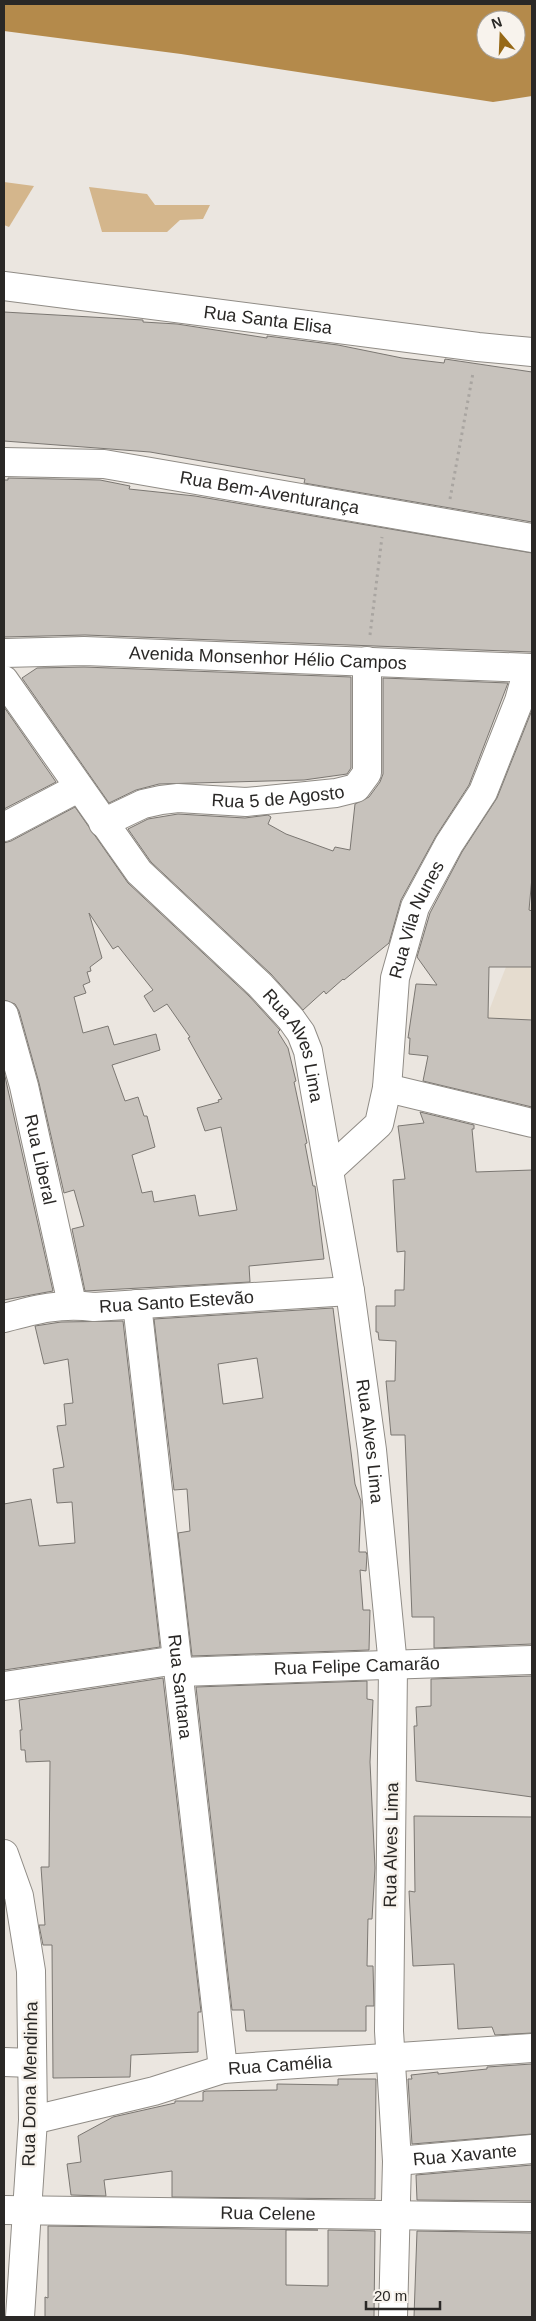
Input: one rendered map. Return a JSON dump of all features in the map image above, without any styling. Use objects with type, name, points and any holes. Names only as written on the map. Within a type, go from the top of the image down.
[{"type":"street","name":"Rua Santa Elisa","points":[[4,286],[478,347],[532,352]]},
{"type":"street","name":"Rua Bem-Aventurança","points":[[4,462],[104,464],[532,538]]},
{"type":"street","name":"Avenida Monsenhor Hélio Campos","points":[[4,653],[84,651],[530,668]]},
{"type":"street","name":"Rua 5 de Agosto","points":[[103,823],[143,804],[161,800],[178,798],[246,802],[336,793],[356,788],[367,773],[367,661]]},
{"type":"street","name":"Rua Vila Nunes","points":[[330,1169],[379,1124],[387,1088],[396,978],[415,907],[449,844],[483,792],[530,668]]},
{"type":"street","name":"Rua Alves Lima","points":[[4,680],[78,788],[139,872],[260,985],[301,1033],[308,1051],[350,1291],[372,1450],[393,1666],[389,2031],[397,2161],[394,2317]]},
{"type":"street","points":[[4,827],[78,788]]},
{"type":"street","name":"Rua Liberal","points":[[4,1015],[24,1086],[72,1304]]},
{"type":"street","points":[[387,1088],[532,1123]]},
{"type":"street","name":"Rua Santo Estevão","points":[[4,1318],[46,1306],[72,1304],[94,1307],[350,1291]]},
{"type":"street","name":"Rua Santana","points":[[137,1304],[223,2069]]},
{"type":"street","name":"Rua Felipe Camarão","points":[[4,1686],[178,1666],[393,1666],[532,1660]]},
{"type":"street","name":"Rua Dona Mendinha","points":[[4,1854],[19,1896],[31,1971],[33,2120],[16,2210],[20,2317]]},
{"type":"street","name":"Rua Camélia","points":[[33,2120],[154,2091],[223,2069],[532,2048]]},
{"type":"street","points":[[4,2062],[32,2062]]},
{"type":"street","name":"Rua Xavante","points":[[397,2161],[532,2149]]},
{"type":"street","name":"Rua Celene","points":[[16,2210],[395,2217],[532,2217]]},
{"type":"path","points":[[446,522],[478,347]]},
{"type":"path","points":[[367,661],[386,512]]},
{"type":"shaded area","points":[[4,4],[532,4],[532,96],[493,102],[181,54],[4,31]]},
{"type":"shaded area","points":[[4,182],[34,186],[9,227],[4,225]]},
{"type":"shaded area","points":[[89,187],[147,194],[155,205],[210,205],[203,219],[180,220],[167,232],[102,232]]},
{"type":"shaded area","points":[[532,900],[532,1116],[466,1099],[490,1008]]},
{"type":"building","points":[[4,312],[143,320],[143,322],[177,324],[267,338],[267,336],[338,345],[402,358],[444,363],[445,359],[532,372],[532,522],[304,483],[305,479],[150,452],[4,441]]},
{"type":"building","points":[[8,478],[100,480],[130,486],[129,489],[195,496],[532,553],[532,652],[85,635],[4,637],[4,480],[8,480]]},
{"type":"building","points":[[84,667],[351,677],[351,768],[347,774],[304,780],[159,784],[136,790],[109,803],[22,678],[37,668]]},
{"type":"building","points":[[383,678],[508,683],[469,785],[436,836],[401,900],[389,943],[326,994],[324,991],[303,1010],[271,974],[151,862],[128,829],[148,819],[178,814],[245,818],[268,815],[271,817],[268,824],[286,834],[333,851],[335,847],[350,850],[355,804],[369,797],[380,782],[383,774]]},
{"type":"building","points":[[4,707],[56,782],[4,809]]},
{"type":"building","points":[[532,710],[532,877],[529,910],[532,911],[532,967],[489,967],[488,1018],[532,1020],[532,1107],[423,1081],[428,1056],[409,1054],[410,1038],[408,1038],[416,984],[437,985],[417,957],[430,913],[462,852],[497,798]]},
{"type":"building","points":[[75,807],[128,883],[249,996],[280,1030],[278,1032],[288,1048],[296,1081],[294,1082],[307,1143],[305,1144],[313,1186],[315,1186],[324,1259],[249,1266],[250,1282],[85,1291],[72,1229],[84,1226],[74,1190],[64,1193],[39,1083],[19,1011],[15,1004],[4,1000],[4,843]],"holes":[[[89,913],[113,949],[118,946],[153,990],[144,996],[154,1012],[167,1004],[190,1037],[188,1038],[222,1099],[218,1100],[219,1102],[197,1108],[205,1131],[221,1127],[237,1210],[199,1216],[195,1195],[154,1202],[152,1191],[142,1193],[132,1155],[155,1147],[147,1116],[144,1116],[138,1097],[125,1101],[112,1065],[160,1050],[156,1034],[114,1045],[108,1026],[83,1033],[74,997],[86,993],[83,985],[90,982],[87,972],[91,971],[90,967],[102,958]]]},
{"type":"building","points":[[4,1072],[53,1291],[4,1300]]},
{"type":"building","points":[[420,1112],[474,1125],[474,1129],[472,1129],[476,1172],[532,1170],[532,1644],[434,1648],[434,1617],[412,1617],[405,1435],[391,1435],[386,1381],[395,1381],[396,1341],[379,1340],[378,1332],[376,1332],[376,1306],[395,1306],[395,1290],[404,1290],[405,1251],[397,1252],[393,1180],[405,1179],[398,1126],[424,1123]]},
{"type":"building","points":[[333,1308],[355,1484],[361,1501],[359,1552],[366,1552],[367,1555],[366,1571],[360,1570],[363,1610],[370,1610],[369,1650],[192,1656],[178,1533],[190,1531],[187,1489],[174,1490],[154,1319]],"holes":[[[257,1358],[263,1398],[223,1404],[218,1364]]]},
{"type":"building","points":[[123,1321],[160,1647],[4,1670],[4,1504],[31,1499],[39,1546],[75,1543],[72,1502],[57,1503],[53,1469],[64,1467],[57,1426],[66,1425],[64,1404],[73,1403],[68,1359],[44,1364],[35,1326],[61,1322]]},
{"type":"building","points":[[532,1676],[532,1797],[416,1781],[414,1726],[417,1726],[416,1707],[431,1706],[431,1679]]},
{"type":"building","points":[[163,1678],[201,2012],[198,2012],[198,2052],[131,2055],[130,2077],[53,2078],[52,1945],[43,1945],[39,1925],[45,1925],[41,1867],[49,1867],[50,1761],[26,1762],[25,1750],[21,1750],[20,1730],[22,1730],[19,1700]]},
{"type":"building","points":[[367,1681],[367,1699],[373,1700],[370,1762],[375,1868],[372,1919],[368,1919],[367,1966],[373,1966],[374,2006],[366,2006],[366,2031],[246,2031],[244,2010],[232,2010],[196,1687]]},
{"type":"building","points":[[414,1816],[532,1817],[532,2033],[495,2035],[492,2027],[458,2029],[454,1964],[413,1966],[409,1891],[415,1892]]},
{"type":"building","points":[[532,2064],[532,2134],[412,2144],[408,2079],[412,2079],[411,2075]]},
{"type":"building","points":[[338,2079],[376,2079],[375,2199],[172,2197],[172,2171],[104,2180],[106,2196],[71,2195],[67,2164],[81,2162],[78,2136],[113,2117],[175,2103],[175,2101],[203,2101],[203,2092],[206,2091],[277,2090],[277,2084],[338,2085]]},
{"type":"building","points":[[532,2165],[532,2201],[417,2200],[416,2175]]},
{"type":"building","points":[[48,2226],[318,2230],[286,2230],[286,2285],[328,2286],[328,2230],[375,2231],[374,2317],[45,2317],[45,2297],[48,2298]]},
{"type":"building","points":[[417,2231],[532,2233],[532,2317],[414,2317]]}]
